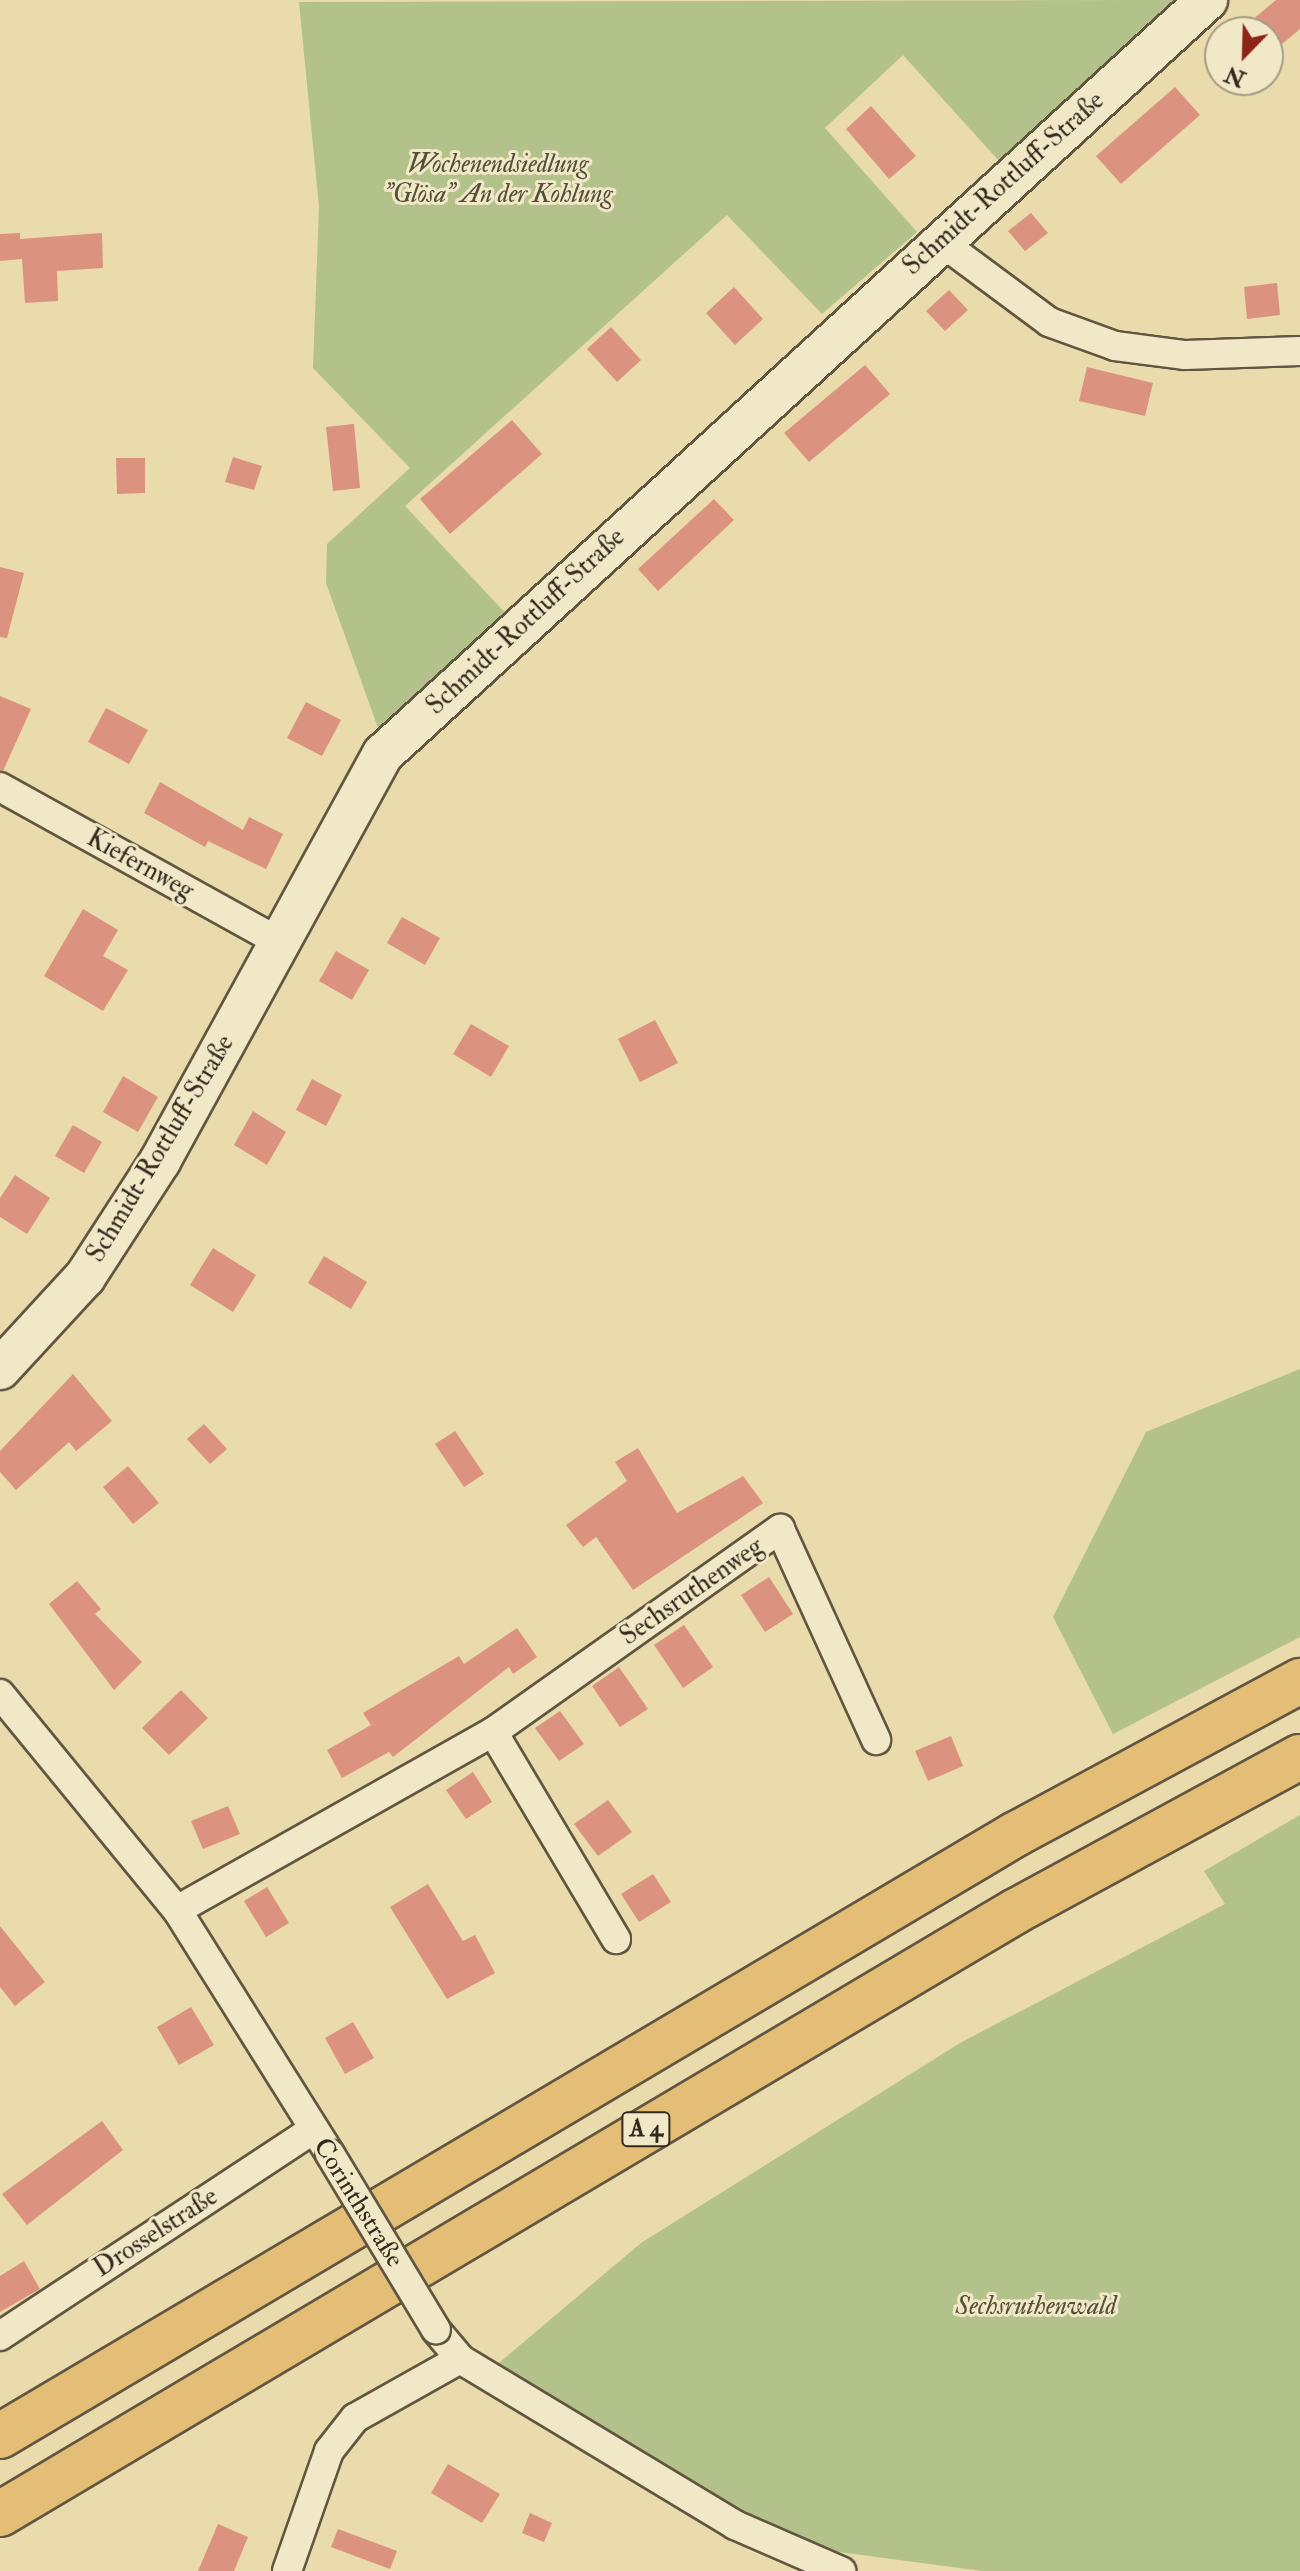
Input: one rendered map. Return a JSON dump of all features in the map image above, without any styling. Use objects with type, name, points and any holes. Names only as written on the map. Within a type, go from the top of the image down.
[{"type":"highway","name":"A 4","points":[[0,2436],[1016,1834],[1300,1681]]},
{"type":"highway","name":"A 4","points":[[0,2514],[963,1942],[1300,1757]]},
{"type":"street","name":"Schmidt-Rottluff-Straße","points":[[0,1369],[85,1277],[160,1161],[383,754],[940,241],[1207,0]]},
{"type":"street","points":[[940,241],[1049,322],[1115,346],[1185,355],[1300,351]]},
{"type":"street","name":"Kiefernweg","points":[[0,787],[281,943]]},
{"type":"street","name":"Sechsruthenweg","points":[[177,1910],[493,1732],[780,1529],[876,1740]]},
{"type":"street","name":"Corinthstraße","points":[[0,1694],[177,1910],[436,2330],[460,2359],[735,2525],[841,2571]]},
{"type":"street","points":[[493,1732],[616,1939]]},
{"type":"street","name":"Drosselstraße","points":[[0,2336],[313,2130]]},
{"type":"street","points":[[287,2571],[329,2451],[355,2418],[460,2359]]},
{"type":"green space","name":"Wochenendsiedlung \"Glösa\" An der Kohlung","points":[[1173,0],[999,161],[903,55],[825,128],[917,232],[822,314],[727,215],[405,506],[510,618],[382,739],[326,583],[327,544],[410,468],[313,368],[319,207],[299,2]]},
{"type":"green space","points":[[1300,1369],[1300,1637],[1113,1734],[1053,1617],[1146,1432]]},
{"type":"green space","name":"Sechsruthenwald","points":[[1300,1815],[1300,2571],[982,2571],[809,2548],[493,2368],[641,2243],[960,2043],[1225,1904],[1204,1871]]},
{"type":"building","points":[[1276,0],[1300,0],[1300,29],[1284,42],[1284,16],[1257,16]]},
{"type":"building","points":[[1175,87],[1200,115],[1121,184],[1096,156]]},
{"type":"building","points":[[871,106],[916,156],[889,179],[846,129]]},
{"type":"building","points":[[1031,213],[1048,233],[1025,251],[1008,231]]},
{"type":"building","points":[[20,233],[20,239],[102,233],[103,268],[57,271],[58,301],[25,303],[22,259],[0,261],[0,234]]},
{"type":"building","points":[[1277,283],[1280,315],[1247,319],[1244,287]]},
{"type":"building","points":[[734,287],[763,319],[735,345],[706,313]]},
{"type":"building","points":[[949,290],[968,310],[945,331],[926,311]]},
{"type":"building","points":[[611,327],[641,360],[617,382],[587,349]]},
{"type":"building","points":[[865,365],[890,394],[809,462],[784,433]]},
{"type":"building","points":[[1087,367],[1153,383],[1145,416],[1079,401]]},
{"type":"building","points":[[512,420],[542,454],[450,534],[420,499]]},
{"type":"building","points":[[354,424],[360,488],[333,491],[326,427]]},
{"type":"building","points":[[233,457],[262,466],[254,490],[225,482]]},
{"type":"building","points":[[116,458],[145,458],[145,493],[117,494]]},
{"type":"building","points":[[714,499],[734,520],[658,591],[638,569]]},
{"type":"building","points":[[0,567],[24,573],[7,638],[0,637]]},
{"type":"building","points":[[0,696],[31,709],[3,771],[0,770]]},
{"type":"building","points":[[306,702],[341,720],[322,756],[287,738]]},
{"type":"building","points":[[106,708],[148,730],[129,764],[88,742]]},
{"type":"building","points":[[160,782],[243,830],[249,817],[283,834],[266,869],[208,841],[205,847],[144,813]]},
{"type":"building","points":[[83,909],[118,930],[103,956],[128,970],[103,1011],[44,976]]},
{"type":"building","points":[[402,917],[440,938],[425,965],[387,943]]},
{"type":"building","points":[[336,951],[369,970],[352,1000],[319,981]]},
{"type":"building","points":[[655,1020],[678,1063],[640,1082],[618,1039]]},
{"type":"building","points":[[471,1024],[509,1046],[491,1077],[453,1054]]},
{"type":"building","points":[[123,1076],[158,1097],[138,1132],[103,1112]]},
{"type":"building","points":[[312,1079],[342,1095],[326,1126],[296,1110]]},
{"type":"building","points":[[253,1111],[286,1132],[267,1165],[234,1145]]},
{"type":"building","points":[[73,1125],[102,1142],[84,1173],[55,1156]]},
{"type":"building","points":[[15,1175],[50,1198],[27,1234],[0,1217],[0,1198]]},
{"type":"building","points":[[213,1248],[256,1275],[233,1312],[190,1285]]},
{"type":"building","points":[[324,1256],[367,1282],[351,1309],[308,1283]]},
{"type":"building","points":[[73,1374],[112,1421],[76,1451],[69,1442],[16,1490],[0,1472],[0,1451]]},
{"type":"building","points":[[204,1424],[227,1449],[210,1464],[187,1439]]},
{"type":"building","points":[[455,1431],[484,1474],[464,1487],[435,1444]]},
{"type":"building","points":[[638,1448],[677,1513],[743,1476],[763,1503],[633,1590],[596,1537],[583,1547],[566,1525],[627,1481],[615,1462]]},
{"type":"building","points":[[128,1466],[159,1503],[133,1524],[103,1487]]},
{"type":"building","points":[[769,1577],[793,1614],[765,1632],[741,1595]]},
{"type":"building","points":[[77,1581],[101,1609],[95,1614],[142,1662],[114,1690],[49,1604]]},
{"type":"building","points":[[684,1625],[713,1667],[683,1688],[654,1645]]},
{"type":"building","points":[[517,1628],[537,1657],[513,1674],[509,1667],[393,1757],[389,1752],[342,1778],[327,1750],[371,1725],[363,1713],[459,1656],[464,1664]]},
{"type":"building","points":[[619,1667],[648,1709],[620,1727],[592,1686]]},
{"type":"building","points":[[181,1690],[208,1718],[169,1755],[142,1728]]},
{"type":"building","points":[[560,1711],[584,1744],[559,1761],[535,1728]]},
{"type":"building","points":[[951,1736],[963,1766],[928,1781],[915,1751]]},
{"type":"building","points":[[473,1772],[492,1802],[466,1819],[446,1790]]},
{"type":"building","points":[[608,1800],[632,1832],[598,1856],[574,1824]]},
{"type":"building","points":[[228,1806],[240,1834],[203,1849],[191,1821]]},
{"type":"building","points":[[653,1874],[671,1902],[639,1922],[621,1894]]},
{"type":"building","points":[[428,1884],[463,1941],[475,1935],[495,1973],[447,1999],[390,1907]]},
{"type":"building","points":[[267,1887],[289,1923],[266,1937],[244,1901]]},
{"type":"building","points":[[0,1926],[45,1982],[15,2006],[0,1987]]},
{"type":"building","points":[[191,2007],[214,2045],[179,2065],[157,2027]]},
{"type":"building","points":[[353,2022],[374,2058],[345,2074],[325,2038]]},
{"type":"building","points":[[102,2121],[123,2150],[27,2225],[2,2194]]},
{"type":"building","points":[[24,2261],[40,2289],[0,2312],[0,2276]]},
{"type":"building","points":[[448,2464],[500,2494],[482,2523],[431,2493]]},
{"type":"building","points":[[530,2513],[552,2523],[544,2542],[522,2533]]},
{"type":"building","points":[[218,2524],[248,2537],[234,2571],[198,2571]]},
{"type":"building","points":[[338,2529],[397,2551],[390,2569],[331,2547]]}]
